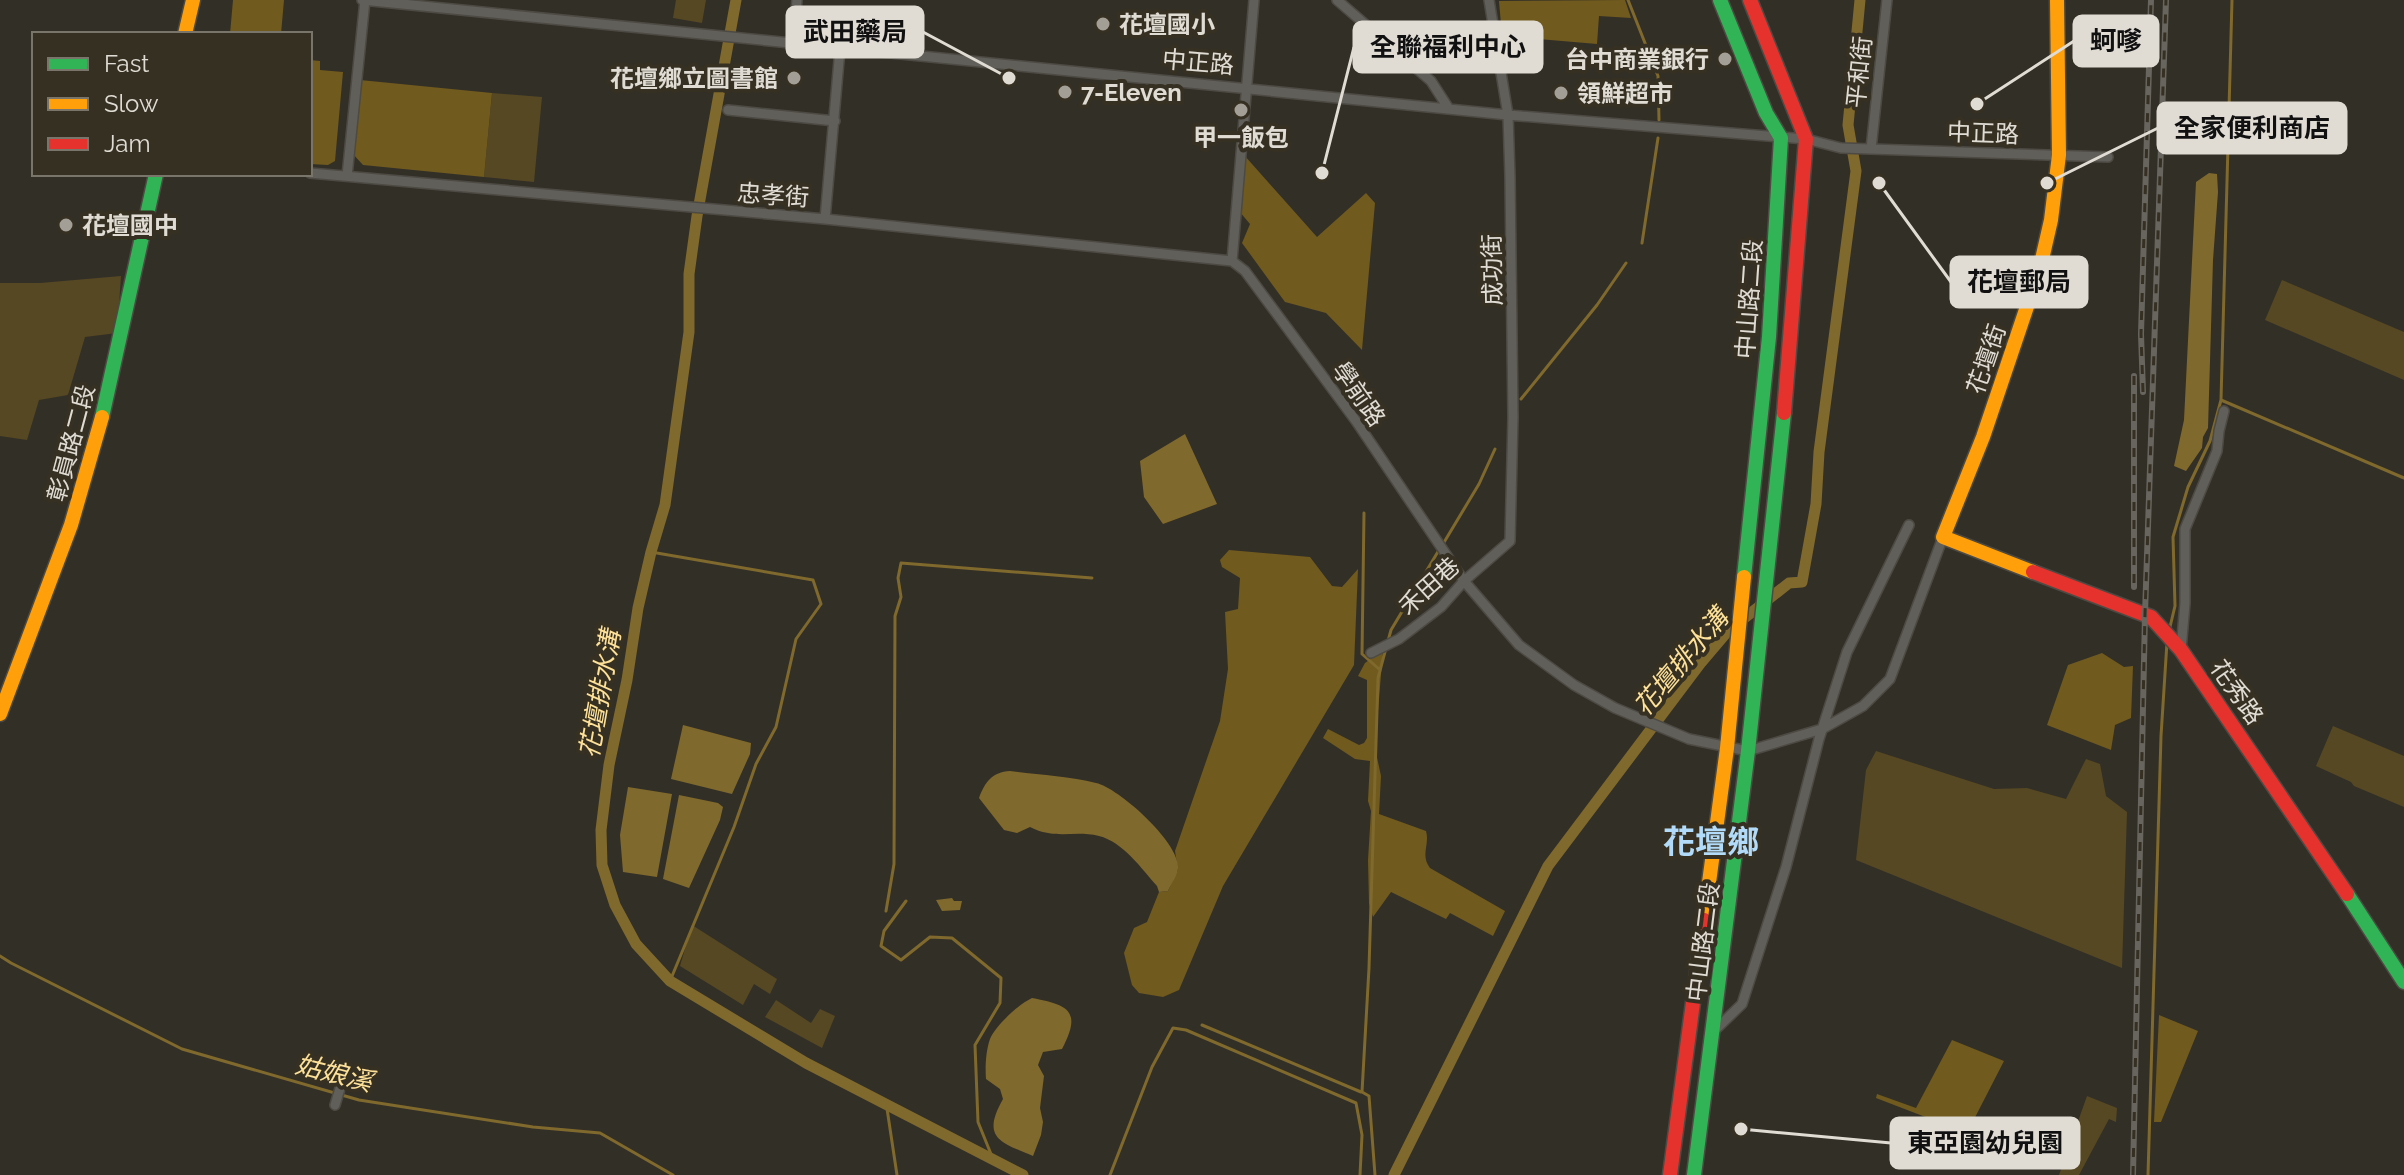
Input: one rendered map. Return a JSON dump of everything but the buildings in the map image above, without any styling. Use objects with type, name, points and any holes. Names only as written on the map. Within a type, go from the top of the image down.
[{"type":"main road","points":[[185,32],[193,0]]},
{"type":"main road","points":[[1720,0],[1766,113],[1781,138]]},
{"type":"main road","points":[[1750,0],[1806,139]]},
{"type":"main road","name":"花壇街","points":[[1943,537],[1983,437],[2040,268],[2051,220],[2059,155],[2057,0]]},
{"type":"main road","name":"中山路二段","points":[[1670,1175],[1727,748],[1769,337],[1781,138]]},
{"type":"main road","name":"中山路二段","points":[[1694,1175],[1748,751],[1778,481],[1806,139]]},
{"type":"main road","name":"彰員路二段","points":[[0,714],[71,525],[88,469],[114,369],[156,176]]},
{"type":"main road","name":"花秀路","points":[[1943,537],[2151,617],[2181,650],[2404,982]]},
{"type":"street","points":[[347,176],[364,0]]},
{"type":"street","name":"中正路","points":[[364,0],[1508,115],[1781,138]]},
{"type":"street","points":[[793,44],[797,0]]},
{"type":"street","points":[[1232,261],[1254,0]]},
{"type":"street","points":[[1337,0],[1431,81],[1449,109]]},
{"type":"street","name":"成功街","points":[[1489,0],[1508,115],[1513,417],[1510,541]]},
{"type":"street","name":"平和街","points":[[1871,149],[1887,0]]},
{"type":"street","points":[[825,219],[840,49]]},
{"type":"street","points":[[728,110],[835,121]]},
{"type":"street","points":[[1781,138],[1806,139]]},
{"type":"street","name":"中正路","points":[[1806,139],[1841,148],[2108,157]]},
{"type":"street","name":"忠孝街","points":[[312,173],[825,219],[1232,261]]},
{"type":"street","name":"學前路","points":[[1232,261],[1245,271],[1356,421],[1464,581],[1519,645],[1574,685],[1643,720],[1689,739],[1727,748]]},
{"type":"street","points":[[2181,650],[2185,603],[2185,529],[2217,451],[2224,411]]},
{"type":"street","points":[[1714,1031],[1742,1004],[1786,867],[1822,729],[1847,652],[1909,525]]},
{"type":"street","points":[[1727,748],[1748,751],[1822,729],[1863,706],[1890,679],[1943,537]]},
{"type":"street","name":"禾田巷","points":[[1371,653],[1399,639],[1441,607],[1464,581],[1510,541]]},
{"type":"street","points":[[335,1105],[341,1085]]},
{"type":"shaded area","points":[[233,0],[284,0],[281,32],[230,32]]},
{"type":"shaded area","points":[[676,0],[706,0],[702,23],[673,18]]},
{"type":"shaded area","points":[[1625,0],[1631,18],[1599,16],[1597,44],[1502,36],[1499,1]]},
{"type":"shaded area","points":[[312,60],[320,61],[320,70],[343,72],[335,161],[328,165],[312,164]]},
{"type":"shaded area","points":[[360,80],[492,93],[484,177],[363,165],[352,153]]},
{"type":"shaded area","points":[[492,93],[542,97],[534,182],[484,177]]},
{"type":"shaded area","points":[[1244,155],[1317,237],[1366,193],[1375,203],[1362,350],[1326,313],[1285,302],[1242,243],[1250,224],[1239,211]]},
{"type":"shaded area","points":[[2209,173],[2217,174],[2218,192],[2208,428],[2202,448],[2186,471],[2174,466],[2184,420],[2196,182]]},
{"type":"shaded area","points":[[121,276],[117,333],[85,337],[68,395],[39,400],[27,440],[0,436],[0,283]]},
{"type":"shaded area","points":[[2282,280],[2404,332],[2404,380],[2265,320]]},
{"type":"shaded area","points":[[1185,434],[1217,504],[1163,524],[1144,497],[1140,461]]},
{"type":"shaded area","points":[[1229,550],[1310,557],[1332,586],[1342,587],[1358,569],[1354,665],[1223,886],[1179,990],[1163,997],[1139,993],[1132,985],[1124,953],[1134,928],[1147,922],[1159,892],[1168,891],[1178,870],[1175,851],[1220,721],[1228,669],[1225,612],[1238,609],[1240,578],[1222,567],[1220,560]]},
{"type":"shaded area","points":[[1383,650],[1375,748],[1381,776],[1379,814],[1426,831],[1425,854],[1430,868],[1505,911],[1493,936],[1450,913],[1446,919],[1391,892],[1373,917],[1369,903],[1368,860],[1370,761],[1355,759],[1323,738],[1328,729],[1359,745],[1364,743],[1367,738],[1367,680],[1358,676],[1365,663]]},
{"type":"shaded area","points":[[2102,653],[2124,667],[2133,666],[2131,718],[2115,725],[2111,750],[2047,725],[2068,665]]},
{"type":"shaded area","points":[[683,725],[751,743],[750,754],[732,794],[671,779]]},
{"type":"shaded area","points":[[2333,726],[2404,756],[2404,807],[2316,766]]},
{"type":"shaded area","points":[[1876,751],[1994,789],[2027,788],[2066,799],[2086,759],[2100,764],[2106,796],[2127,812],[2122,968],[1856,860],[1866,770]]},
{"type":"shaded area","points":[[1010,771],[1096,783],[1119,795],[1159,831],[1176,857],[1178,871],[1168,891],[1159,892],[1131,856],[1108,839],[1090,834],[1048,833],[1030,827],[1017,833],[1004,830],[979,798],[990,779],[998,773]]},
{"type":"shaded area","points":[[628,787],[672,794],[657,877],[623,872],[620,835]]},
{"type":"shaded area","points":[[679,795],[718,803],[723,807],[689,888],[663,879]]},
{"type":"shaded area","points":[[952,898],[962,901],[960,910],[942,911],[936,900]]},
{"type":"shaded area","points":[[692,925],[777,979],[770,994],[754,984],[743,1005],[680,966]]},
{"type":"shaded area","points":[[1032,998],[1063,1007],[1071,1018],[1062,1049],[1043,1052],[1038,1065],[1044,1076],[1040,1108],[1043,1122],[1033,1156],[997,1137],[994,1122],[1003,1099],[1000,1089],[986,1079],[988,1048],[993,1033],[1008,1016]]},
{"type":"shaded area","points":[[776,1000],[811,1023],[820,1009],[835,1016],[822,1048],[765,1017]]},
{"type":"shaded area","points":[[2159,1015],[2198,1031],[2161,1122],[2154,1122]]},
{"type":"shaded area","points":[[1952,1040],[2004,1061],[1967,1133],[1876,1098],[1877,1094],[1916,1108]]},
{"type":"shaded area","points":[[2087,1096],[2117,1108],[2116,1122],[2109,1119],[2079,1175],[2059,1175]]},
{"type":"waterway","name":"花壇排水溝","points":[[736,0],[697,216],[689,274],[689,332],[665,505],[638,608],[609,765],[601,830],[602,865],[615,905],[636,944],[670,981],[806,1063],[1023,1175]]},
{"type":"waterway","points":[[1628,0],[1658,76],[1659,120]]},
{"type":"waterway","name":"花壇排水溝","points":[[1394,1175],[1548,866],[1728,631],[1789,583],[1802,582],[1816,504],[1819,452],[1856,171],[1848,125],[1860,0]]},
{"type":"waterway","points":[[2169,631],[2175,606],[2173,537],[2188,487],[2210,441],[2221,400],[2232,0]]},
{"type":"waterway","points":[[1642,243],[1658,138]]},
{"type":"waterway","points":[[1521,399],[1597,305],[1626,263]]},
{"type":"waterway","points":[[2221,400],[2404,478]]},
{"type":"waterway","points":[[1443,544],[1479,484],[1495,449]]},
{"type":"waterway","points":[[1364,513],[1362,654],[1379,669]]},
{"type":"waterway","points":[[1388,641],[1391,630],[1439,550]]},
{"type":"waterway","points":[[651,552],[813,580],[821,604],[796,639],[776,727],[756,764],[734,827],[670,981]]},
{"type":"waterway","points":[[886,911],[894,864],[895,616],[901,597],[898,578],[901,563],[1092,578]]},
{"type":"waterway","points":[[2148,1175],[2161,736],[2167,642]]},
{"type":"waterway","points":[[1375,1175],[1369,1096],[1362,1092],[1378,678],[1386,648]]},
{"type":"waterway","points":[[906,901],[884,931],[881,946],[901,960],[930,937],[952,938],[1001,978],[1000,1003],[975,1045],[978,1122],[993,1159]]},
{"type":"waterway","name":"姑娘溪","points":[[0,956],[182,1049],[359,1100],[533,1127],[600,1133],[673,1175]]},
{"type":"waterway","points":[[1202,1025],[1361,1092]]},
{"type":"waterway","points":[[1110,1175],[1152,1067],[1173,1028],[1186,1030],[1356,1103],[1362,1135],[1360,1175]]},
{"type":"waterway","points":[[886,1102],[897,1175]]},
{"type":"railway","points":[[2143,392],[2141,334],[2151,0]]},
{"type":"railway","points":[[2133,1175],[2145,614],[2166,0]]},
{"type":"railway","points":[[2134,376],[2134,587]]},
{"type":"traffic: fast","points":[[1720,0],[1766,113],[1781,138],[1769,337],[1744,577]]},
{"type":"traffic: fast","points":[[102,417],[156,176]]},
{"type":"traffic: fast","points":[[1694,1175],[1748,751],[1784,413]]},
{"type":"traffic: fast","points":[[2347,894],[2404,982]]},
{"type":"traffic: slow","points":[[185,32],[193,0]]},
{"type":"traffic: slow","points":[[2033,572],[1943,537],[1983,437],[2040,268],[2051,220],[2059,155],[2057,0]]},
{"type":"traffic: slow","points":[[0,714],[71,525],[102,417]]},
{"type":"traffic: slow","points":[[1704,920],[1727,748],[1744,577]]},
{"type":"traffic: jam","points":[[1750,0],[1806,139],[1784,413]]},
{"type":"traffic: jam","points":[[2033,572],[2151,617],[2181,650],[2347,894]]},
{"type":"traffic: jam","points":[[1670,1175],[1704,920]]},
{"type":"place","name":"花壇國小","points":[[1103,24]]},
{"type":"place","name":"台中商業銀行","points":[[1725,59]]},
{"type":"place","name":"花壇鄉立圖書館","points":[[794,78]]},
{"type":"place","name":"武田藥局","points":[[1009,78]]},
{"type":"place","name":"7-Eleven","points":[[1065,92]]},
{"type":"place","name":"領鮮超市","points":[[1561,93]]},
{"type":"place","name":"蚵嗲","points":[[1977,104]]},
{"type":"place","name":"甲一飯包","points":[[1241,110]]},
{"type":"place","name":"全聯福利中心","points":[[1322,173]]},
{"type":"place","name":"花壇郵局","points":[[1879,183]]},
{"type":"place","name":"全家便利商店","points":[[2047,183]]},
{"type":"place","name":"花壇國中","points":[[66,225]]},
{"type":"place","name":"東亞園幼兒園","points":[[1741,1129]]},
{"type":"district","name":"花壇鄉","points":[[1711,841]]}]
